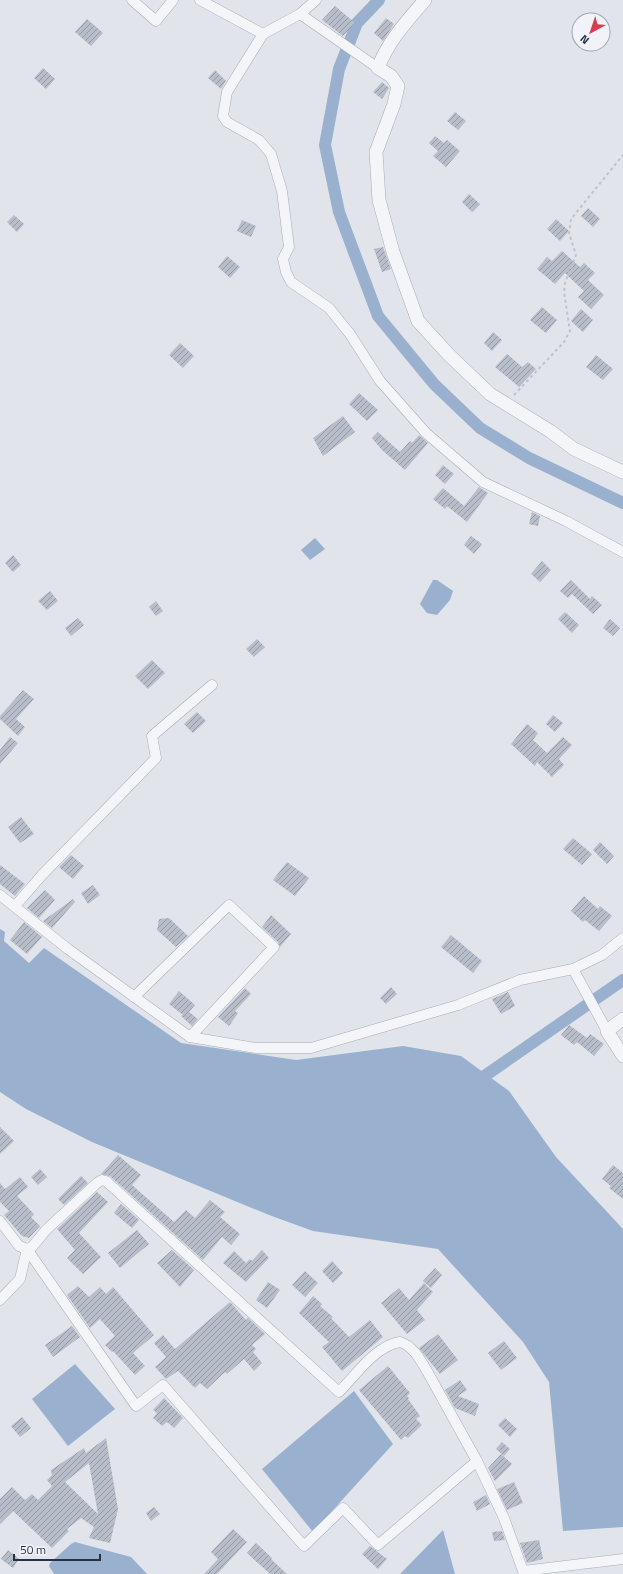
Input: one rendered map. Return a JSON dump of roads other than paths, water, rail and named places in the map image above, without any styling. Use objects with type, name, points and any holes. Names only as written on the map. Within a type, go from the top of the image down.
[{"type":"street","points":[[132,0],[156,21],[174,0]]},
{"type":"street","points":[[200,0],[263,34]]},
{"type":"street","points":[[316,0],[300,14],[263,34],[227,92],[223,116],[228,122],[259,140],[271,154],[282,191],[289,247],[283,259],[286,272],[292,282],[329,308],[350,334],[365,360],[385,387],[426,433],[483,482],[566,521],[623,552]]},
{"type":"street","points":[[378,68],[392,42],[407,20],[425,0]]},
{"type":"street","points":[[300,14],[391,76],[398,86],[394,104],[376,152],[379,200],[393,252],[418,321],[490,394],[574,449],[623,472]]},
{"type":"street","points":[[15,906],[42,875],[156,758],[152,736],[212,685]]},
{"type":"street","points":[[0,895],[68,949],[190,1037],[256,1048],[310,1048],[458,1005],[520,980],[573,969],[602,955],[623,938]]},
{"type":"street","points":[[134,997],[229,905],[274,947],[190,1037]]},
{"type":"street","points":[[573,969],[607,1031],[623,1056]]},
{"type":"street","points":[[607,1031],[623,1019]]},
{"type":"street","points":[[27,1249],[32,1247],[46,1230],[96,1183],[102,1180],[106,1181],[339,1392],[367,1362],[384,1348],[394,1343],[400,1342],[406,1344],[417,1356],[477,1461],[504,1518],[523,1572],[623,1559]]},
{"type":"street","points":[[0,1221],[19,1246],[27,1249],[136,1406],[163,1384],[304,1546],[343,1508],[378,1545],[477,1461]]},
{"type":"street","points":[[0,1300],[20,1279],[27,1249]]},
{"type":"water","points":[[315,538],[325,549],[310,560],[301,550]]},
{"type":"water","points":[[433,580],[437,580],[453,591],[450,600],[437,615],[427,613],[420,604]]},
{"type":"water","points":[[0,929],[5,932],[4,941],[29,963],[44,948],[181,1043],[296,1060],[403,1046],[461,1056],[509,1091],[556,1157],[623,1229],[623,1527],[563,1531],[549,1382],[523,1342],[438,1249],[313,1231],[269,1215],[92,1142],[26,1109],[0,1092]]},
{"type":"water","points":[[75,1364],[115,1409],[68,1446],[32,1399]]},
{"type":"water","points":[[354,1391],[393,1444],[313,1532],[262,1469]]},
{"type":"water","points":[[443,1530],[455,1574],[400,1574]]},
{"type":"water","points":[[75,1542],[131,1557],[147,1574],[54,1574],[49,1566],[50,1563]]},
{"type":"waterway","points":[[379,0],[357,23],[339,69],[325,145],[339,212],[378,316],[434,384],[480,428],[529,458],[623,503]]},
{"type":"waterway","points":[[473,1084],[623,980]]}]
